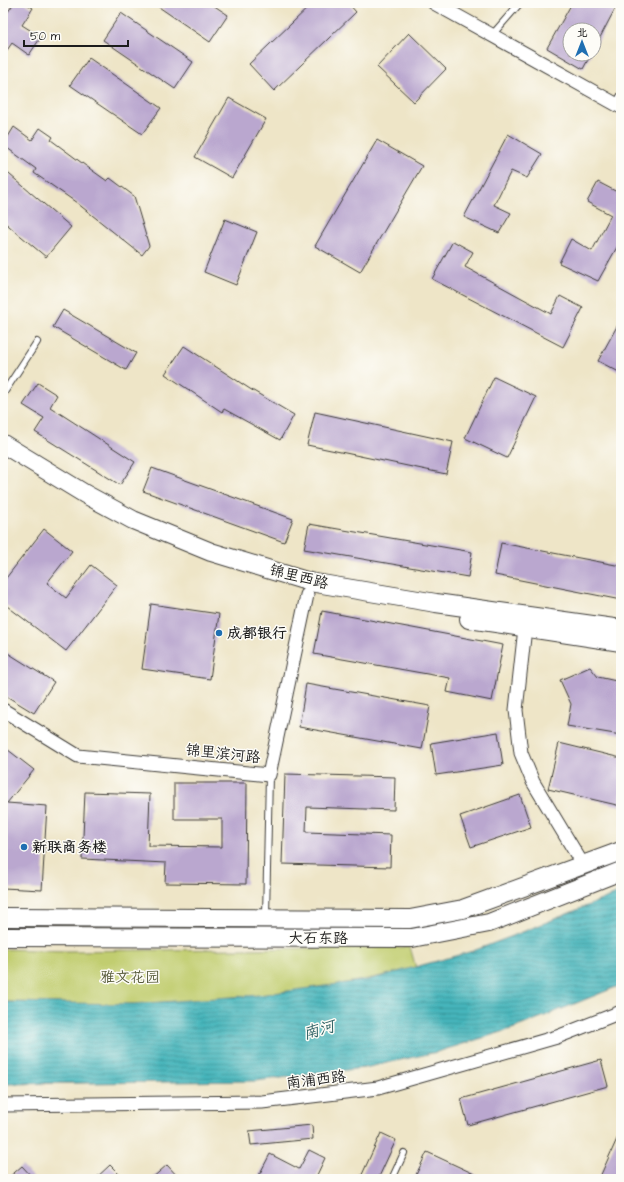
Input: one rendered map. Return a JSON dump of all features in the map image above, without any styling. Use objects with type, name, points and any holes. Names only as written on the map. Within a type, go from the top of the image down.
[{"type":"main road","name":"锦里西路","points":[[3,444],[85,494],[133,520],[211,552],[310,582],[526,621],[621,642]]},
{"type":"main road","name":"锦里西路","points":[[3,457],[59,492],[106,517],[161,543],[307,594],[526,621],[621,629]]},
{"type":"main road","name":"大石东路","points":[[3,917],[266,917],[410,919],[463,909],[621,851]]},
{"type":"main road","name":"大石东路","points":[[3,937],[412,938],[490,923],[621,871]]},
{"type":"street","points":[[434,3],[619,102]]},
{"type":"street","name":"锦里滨河路","points":[[3,710],[78,756],[269,775],[307,594]]},
{"type":"street","points":[[526,621],[516,710],[521,753],[533,782],[584,865]]},
{"type":"street","name":"南浦西路","points":[[3,1105],[262,1102],[378,1088],[557,1037],[621,1012]]},
{"type":"lane","points":[[492,35],[520,3]]},
{"type":"lane","points":[[3,394],[37,342]]},
{"type":"lane","points":[[266,917],[269,775]]},
{"type":"lane","points":[[392,1179],[404,1154]]},
{"type":"green space","name":"雅文花园","points":[[410,947],[416,968],[346,983],[276,994],[169,1003],[101,1004],[3,1002],[3,949],[67,951]]},
{"type":"water","name":"南河","points":[[621,892],[621,985],[515,1028],[437,1052],[364,1068],[255,1081],[3,1084],[3,1002],[133,1004],[259,995],[368,980],[473,951]]},
{"type":"building","points":[[14,3],[25,3],[33,8],[22,25],[41,37],[29,55],[12,43],[3,56],[3,19]]},
{"type":"building","points":[[153,3],[210,3],[228,15],[210,42]]},
{"type":"building","points":[[313,3],[348,3],[356,12],[274,91],[249,64]]},
{"type":"building","points":[[572,3],[618,3],[602,34],[602,22],[562,22],[562,57],[547,48]]},
{"type":"building","points":[[121,13],[193,62],[175,89],[103,40]]},
{"type":"building","points":[[409,33],[446,69],[414,102],[377,67]]},
{"type":"building","points":[[89,58],[161,108],[142,134],[70,85]]},
{"type":"building","points":[[571,62],[587,62],[583,69]]},
{"type":"building","points":[[229,98],[266,119],[232,178],[195,157]]},
{"type":"building","points":[[14,127],[32,140],[40,128],[53,137],[51,140],[86,166],[107,181],[110,178],[134,196],[149,246],[142,255],[77,203],[34,173],[36,169],[3,145]]},
{"type":"building","points":[[508,134],[542,154],[527,178],[511,171],[494,205],[511,213],[499,233],[464,217]]},
{"type":"building","points":[[377,140],[422,166],[360,272],[315,246]]},
{"type":"building","points":[[3,169],[71,227],[46,257],[3,221]]},
{"type":"building","points":[[598,182],[621,194],[621,240],[598,281],[559,263],[571,239],[592,251],[611,215],[587,202]]},
{"type":"building","points":[[225,219],[257,232],[236,285],[204,272]]},
{"type":"building","points":[[453,241],[473,252],[465,267],[551,314],[560,296],[583,308],[563,347],[432,279]]},
{"type":"building","points":[[63,310],[136,353],[126,370],[53,327]]},
{"type":"building","points":[[621,319],[621,373],[598,361]]},
{"type":"building","points":[[184,346],[250,389],[294,415],[280,440],[224,409],[222,412],[165,374]]},
{"type":"building","points":[[494,377],[536,397],[507,458],[465,438]]},
{"type":"building","points":[[38,383],[57,395],[50,407],[135,462],[120,485],[35,432],[44,418],[23,405]]},
{"type":"building","points":[[315,412],[453,442],[446,474],[307,445]]},
{"type":"building","points":[[152,468],[293,519],[284,542],[143,491]]},
{"type":"building","points":[[309,524],[472,552],[468,577],[304,549]]},
{"type":"building","points":[[44,529],[72,551],[47,583],[66,598],[91,565],[117,585],[66,651],[3,603],[3,582]]},
{"type":"building","points":[[501,543],[621,566],[621,600],[495,575]]},
{"type":"building","points":[[151,604],[219,614],[210,679],[142,669]]},
{"type":"building","points":[[322,611],[503,645],[492,701],[447,692],[450,678],[314,654]]},
{"type":"building","points":[[3,650],[54,682],[34,713],[3,694]]},
{"type":"building","points":[[590,667],[598,677],[621,682],[621,735],[567,726],[571,704],[560,680]]},
{"type":"building","points":[[306,684],[430,706],[422,749],[299,727]]},
{"type":"building","points":[[498,732],[503,765],[436,775],[431,743]]},
{"type":"building","points":[[559,743],[621,758],[621,806],[548,789]]},
{"type":"building","name":"新联商务楼","points":[[3,746],[34,770],[7,803],[47,806],[42,890],[3,888]]},
{"type":"building","points":[[285,774],[395,777],[394,810],[307,807],[306,832],[391,835],[390,867],[282,864]]},
{"type":"building","points":[[174,783],[247,783],[246,884],[165,883],[166,863],[82,859],[85,792],[150,794],[148,846],[222,847],[222,819],[174,819]]},
{"type":"building","points":[[520,795],[531,827],[471,847],[460,816]]},
{"type":"building","points":[[601,1060],[608,1086],[468,1125],[461,1099]]},
{"type":"building","points":[[312,1125],[313,1139],[251,1145],[249,1131]]},
{"type":"building","points":[[621,1130],[621,1179],[599,1179]]},
{"type":"building","points":[[381,1133],[396,1140],[378,1179],[360,1179]]},
{"type":"building","points":[[309,1150],[325,1158],[316,1177],[320,1179],[257,1179],[270,1154],[299,1169]]},
{"type":"building","points":[[427,1152],[485,1179],[414,1179]]},
{"type":"building","points":[[110,1165],[124,1179],[95,1179]]},
{"type":"building","points":[[167,1165],[180,1179],[151,1179]]},
{"type":"building","points":[[22,1166],[34,1179],[7,1179]]},
{"type":"place","name":"成都银行","points":[[219,633]]},
{"type":"place","name":"新联商务楼","points":[[24,847]]}]
